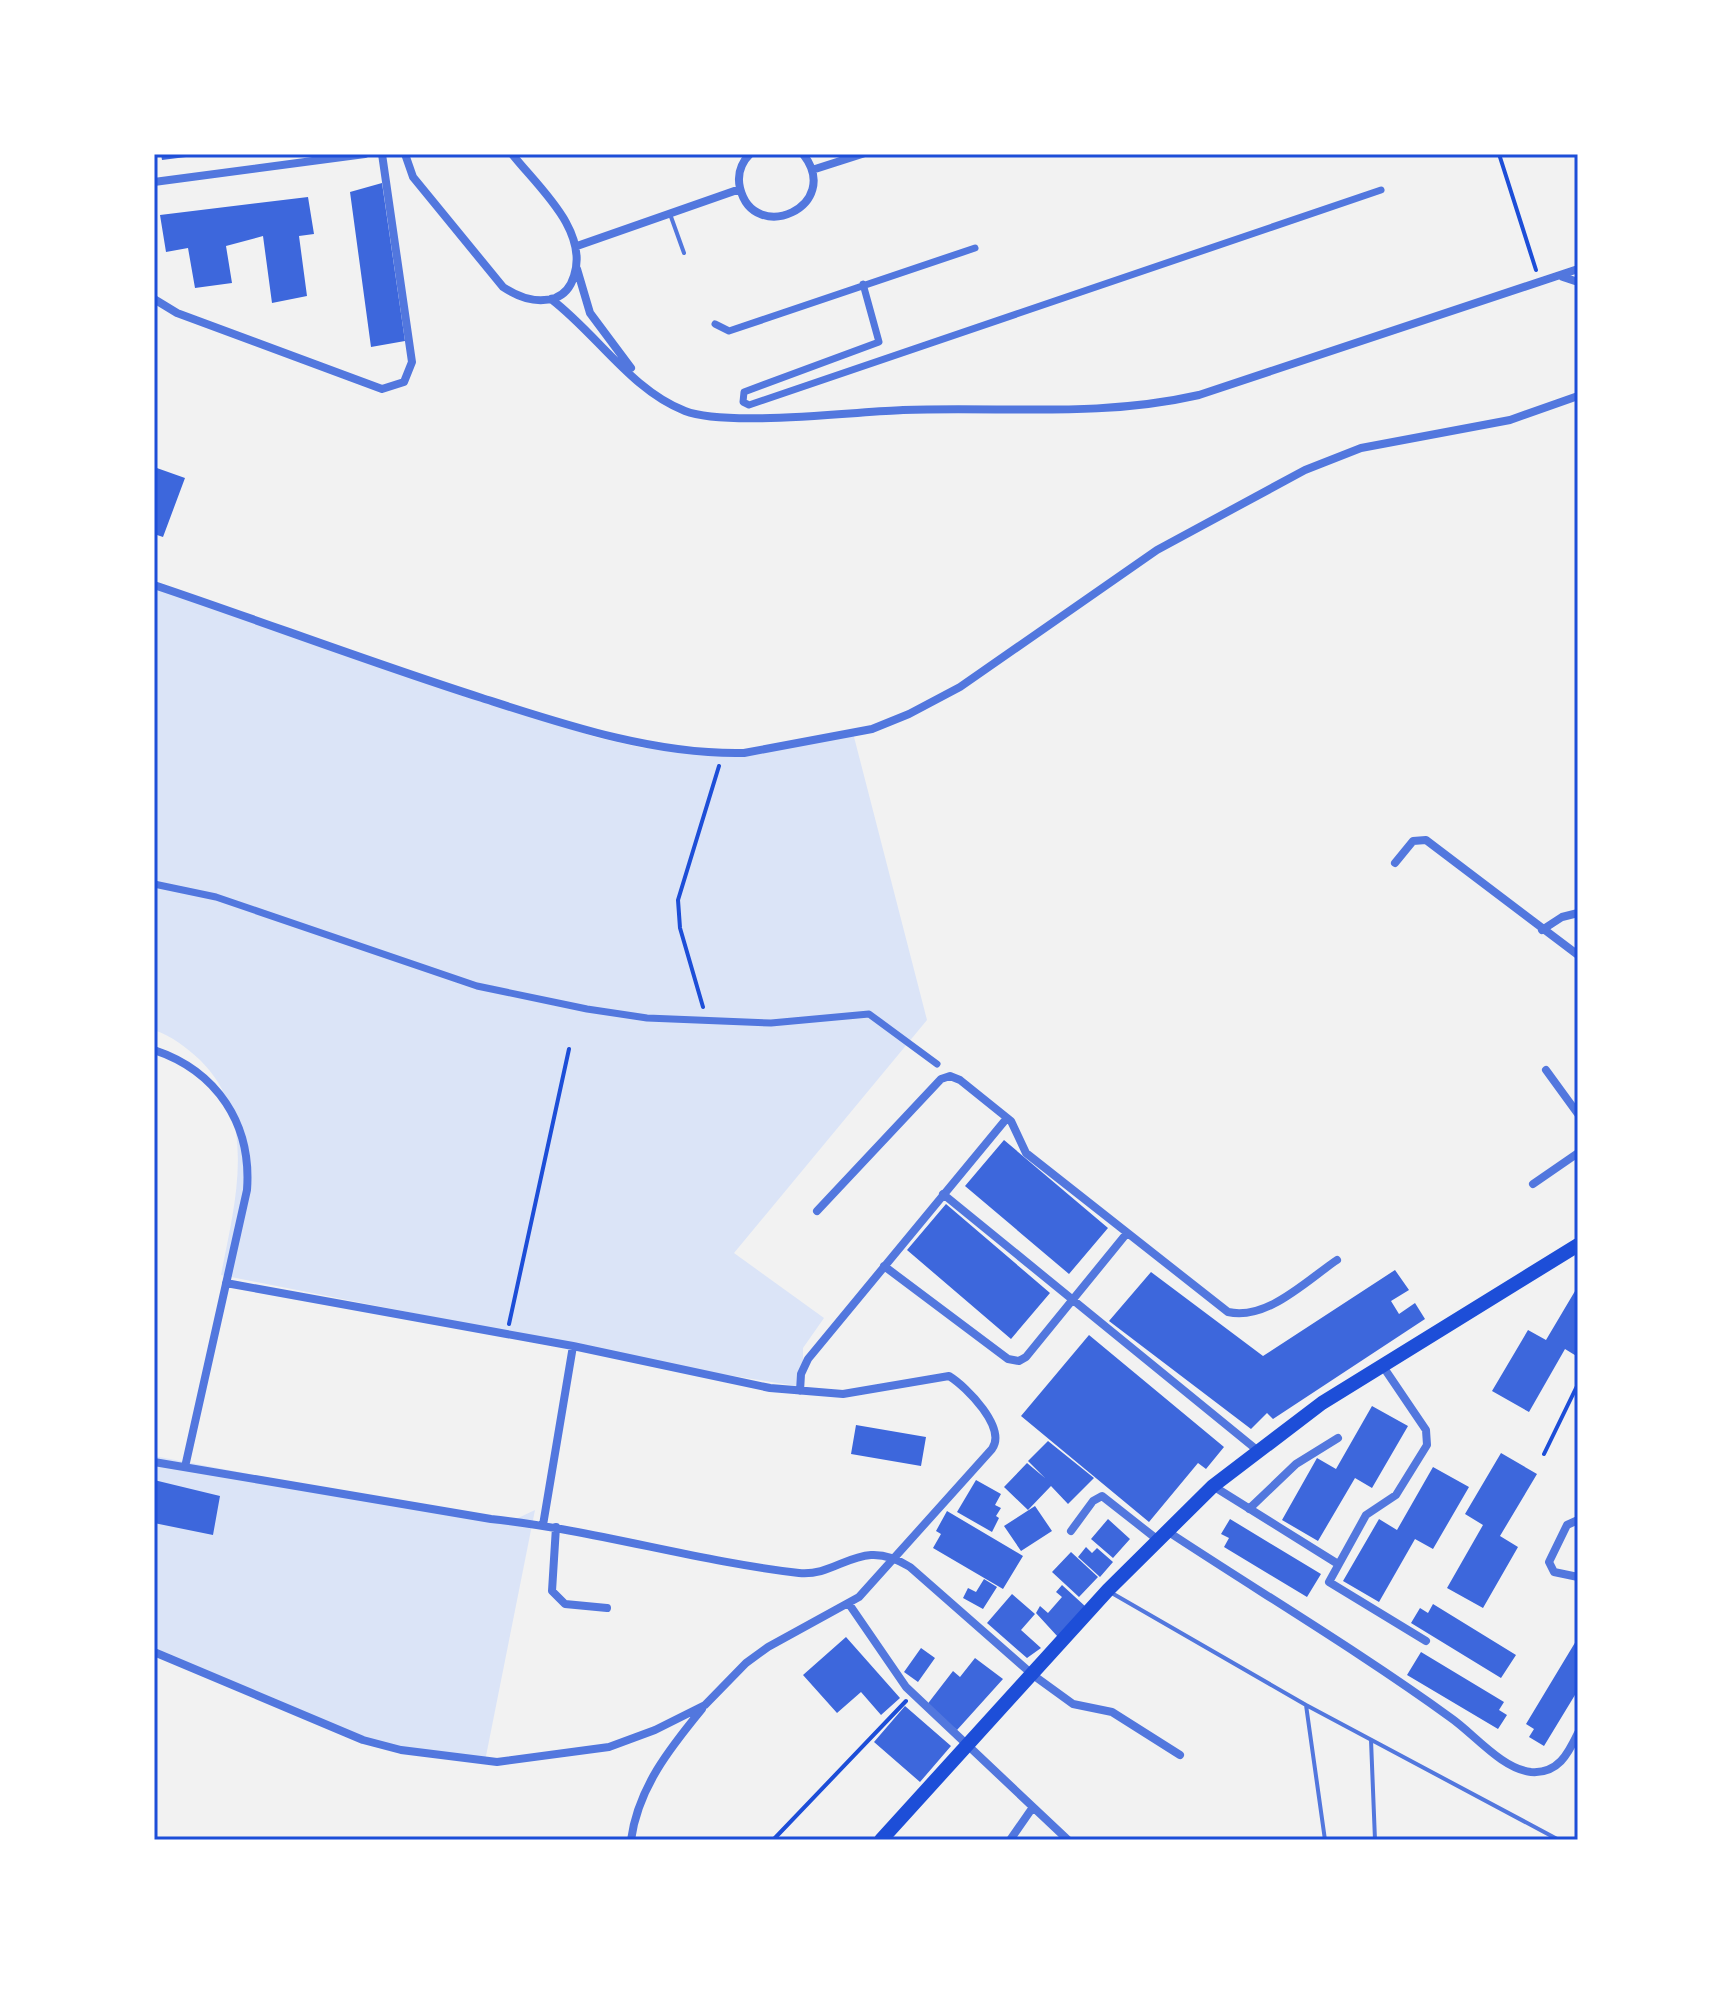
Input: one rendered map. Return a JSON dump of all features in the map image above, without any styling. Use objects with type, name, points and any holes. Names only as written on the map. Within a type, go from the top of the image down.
[{"type":"main road","points":[[881,1840],[1108,1590],[1213,1486],[1257,1450],[1382,1365],[1578,1245]]},
{"type":"street","points":[[154,182],[365,154]]},
{"type":"street","points":[[154,299],[177,313],[382,389],[397,387],[409,376],[411,352],[382,154]]},
{"type":"street","points":[[405,154],[413,177],[503,287],[521,297],[551,299],[565,293],[576,268]]},
{"type":"street","points":[[512,154],[569,226],[577,246],[576,268],[590,313],[651,394]]},
{"type":"street","points":[[750,154],[740,169],[740,189],[752,209],[762,215],[786,216],[805,204],[811,193],[812,170],[803,154]]},
{"type":"street","points":[[812,170],[862,154]]},
{"type":"street","points":[[577,246],[740,189]]},
{"type":"street","points":[[863,284],[879,342],[744,392],[743,402],[749,405],[1381,190]]},
{"type":"street","points":[[715,324],[729,331],[975,248]]},
{"type":"street","points":[[551,299],[582,325],[651,394],[709,418],[910,410],[1070,412],[1137,407],[1199,395],[1562,277],[1578,269]]},
{"type":"street","points":[[1562,277],[1578,282]]},
{"type":"street","points":[[154,585],[526,712],[606,736],[723,753],[842,736],[872,729],[909,714],[960,687],[1157,550],[1305,470],[1361,448],[1510,420],[1578,396]]},
{"type":"street","points":[[1395,863],[1413,841],[1426,840],[1578,955]]},
{"type":"street","points":[[154,884],[216,897],[477,986],[618,1015],[707,1021],[794,1022],[869,1014],[937,1064]]},
{"type":"street","points":[[1542,930],[1562,917],[1578,913]]},
{"type":"street","points":[[154,1050],[183,1062],[206,1078],[231,1108],[244,1139],[247,1190],[185,1467]]},
{"type":"street","points":[[1546,1070],[1578,1114]]},
{"type":"street","points":[[817,1211],[945,1077],[960,1080],[1007,1118],[1015,1127],[1026,1153],[1219,1307],[1237,1314],[1262,1310],[1337,1260]]},
{"type":"street","points":[[800,1391],[808,1359],[1007,1118]]},
{"type":"street","points":[[1533,1184],[1578,1153]]},
{"type":"street","points":[[943,1194],[1257,1450]]},
{"type":"street","points":[[884,1266],[1013,1361],[1026,1357],[1075,1301],[1127,1233]]},
{"type":"street","points":[[226,1283],[800,1391],[843,1394],[949,1376],[995,1424],[997,1437],[992,1449],[894,1560],[849,1604],[768,1647],[746,1663],[705,1705],[664,1756],[640,1803],[631,1840]]},
{"type":"street","points":[[543,1525],[573,1346]]},
{"type":"street","points":[[1382,1365],[1426,1430],[1427,1445],[1396,1495],[1366,1515],[1329,1579],[1331,1586],[1426,1641]]},
{"type":"street","points":[[1249,1509],[1296,1464],[1338,1438]]},
{"type":"street","points":[[154,1462],[491,1519],[556,1527],[803,1573],[866,1554],[894,1560],[910,1567],[1033,1675],[1073,1704],[1112,1712],[1180,1755]]},
{"type":"street","points":[[1213,1486],[1338,1564]]},
{"type":"street","points":[[1071,1531],[1093,1501],[1102,1496],[1451,1718],[1512,1766],[1539,1772],[1558,1765],[1566,1758],[1578,1733]]},
{"type":"street","points":[[1578,1520],[1567,1525],[1549,1562],[1554,1572],[1578,1577]]},
{"type":"street","points":[[556,1527],[552,1591],[565,1604],[607,1608]]},
{"type":"street","points":[[849,1604],[913,1694],[1068,1840]]},
{"type":"street","points":[[154,1652],[363,1740],[468,1760],[497,1762],[609,1747],[655,1730],[705,1705]]},
{"type":"street","points":[[1010,1840],[1033,1807]]},
{"type":"lane","points":[[670,214],[684,253]]},
{"type":"lane","points":[[1108,1590],[1306,1705],[1559,1840]]},
{"type":"lane","points":[[1306,1705],[1325,1840]]},
{"type":"lane","points":[[1371,1740],[1375,1840]]},
{"type":"path","points":[[1499,154],[1540,284]]},
{"type":"path","points":[[707,1021],[680,928],[678,900],[723,753]]},
{"type":"path","points":[[507,1334],[569,1049]]},
{"type":"path","points":[[1544,1454],[1578,1384]]},
{"type":"path","points":[[773,1840],[913,1694]]},
{"type":"shaded area","points":[[154,583],[501,706],[595,737],[643,748],[729,753],[853,733],[927,1020],[734,1253],[824,1318],[803,1348],[803,1387],[721,1374],[221,1275],[232,1219],[238,1162],[230,1108],[218,1083],[200,1060],[178,1042],[154,1030]]},
{"type":"shaded area","points":[[154,1456],[402,1503],[516,1519],[535,1510],[485,1761],[381,1745],[154,1655]]},
{"type":"building","points":[[161,154],[194,154],[194,156],[162,160]]},
{"type":"building","points":[[382,183],[405,341],[371,347],[350,192]]},
{"type":"building","points":[[308,197],[314,234],[299,236],[307,296],[272,303],[263,236],[226,246],[232,283],[195,288],[188,248],[166,252],[160,215]]},
{"type":"building","points":[[154,467],[185,478],[163,537],[154,534]]},
{"type":"building","points":[[1004,1140],[1108,1228],[1069,1274],[965,1186]]},
{"type":"building","points":[[946,1204],[1050,1293],[1011,1339],[907,1250]]},
{"type":"building","points":[[1395,1270],[1409,1290],[1391,1301],[1399,1314],[1415,1303],[1425,1319],[1273,1419],[1267,1413],[1251,1429],[1109,1321],[1151,1272],[1263,1356]]},
{"type":"building","points":[[1578,1286],[1578,1357],[1565,1349],[1529,1412],[1492,1391],[1528,1330],[1546,1340]]},
{"type":"building","points":[[1089,1335],[1224,1447],[1206,1469],[1198,1463],[1149,1522],[1021,1416]]},
{"type":"building","points":[[1372,1406],[1408,1426],[1372,1488],[1355,1478],[1318,1541],[1282,1520],[1317,1458],[1336,1469]]},
{"type":"building","points":[[856,1425],[926,1437],[921,1466],[851,1454]]},
{"type":"building","points":[[1048,1441],[1094,1478],[1068,1504],[1051,1486],[1028,1510],[1004,1487],[1027,1463],[1045,1478],[1028,1461]]},
{"type":"building","points":[[1501,1453],[1537,1474],[1500,1536],[1518,1547],[1483,1608],[1447,1588],[1483,1525],[1465,1514]]},
{"type":"building","points":[[1433,1467],[1469,1487],[1433,1549],[1415,1539],[1379,1602],[1343,1581],[1379,1519],[1397,1530]]},
{"type":"building","points":[[154,1480],[220,1496],[213,1535],[154,1523]]},
{"type":"building","points":[[976,1480],[1001,1494],[995,1505],[1001,1508],[996,1516],[999,1518],[992,1532],[957,1512]]},
{"type":"building","points":[[1035,1506],[1052,1531],[1021,1551],[1004,1526]]},
{"type":"building","points":[[947,1511],[1023,1556],[1003,1589],[933,1548],[941,1534],[936,1531]]},
{"type":"building","points":[[1108,1519],[1130,1539],[1113,1558],[1091,1539]]},
{"type":"building","points":[[1230,1519],[1321,1574],[1307,1597],[1224,1547],[1229,1538],[1221,1534]]},
{"type":"building","points":[[1086,1547],[1092,1553],[1097,1548],[1113,1562],[1100,1577],[1078,1557]]},
{"type":"building","points":[[1071,1552],[1098,1577],[1079,1597],[1052,1572]]},
{"type":"building","points":[[984,1579],[997,1587],[983,1609],[963,1598],[968,1588],[976,1592]]},
{"type":"building","points":[[1062,1585],[1086,1607],[1058,1637],[1036,1613],[1040,1606],[1048,1613],[1062,1597],[1056,1592]]},
{"type":"building","points":[[1012,1594],[1035,1614],[1021,1630],[1041,1648],[1027,1658],[987,1623]]},
{"type":"building","points":[[1433,1604],[1516,1655],[1501,1678],[1411,1623],[1420,1608],[1428,1613]]},
{"type":"building","points":[[846,1637],[900,1698],[881,1715],[861,1692],[837,1713],[803,1675]]},
{"type":"building","points":[[1576,1641],[1578,1690],[1544,1746],[1529,1737],[1534,1729],[1526,1724]]},
{"type":"building","points":[[921,1648],[935,1658],[918,1682],[904,1672]]},
{"type":"building","points":[[1421,1652],[1504,1702],[1499,1710],[1507,1715],[1498,1729],[1407,1675]]},
{"type":"building","points":[[975,1658],[1003,1679],[957,1730],[926,1706],[953,1671],[960,1677]]},
{"type":"building","points":[[905,1706],[951,1746],[920,1782],[874,1742]]}]
